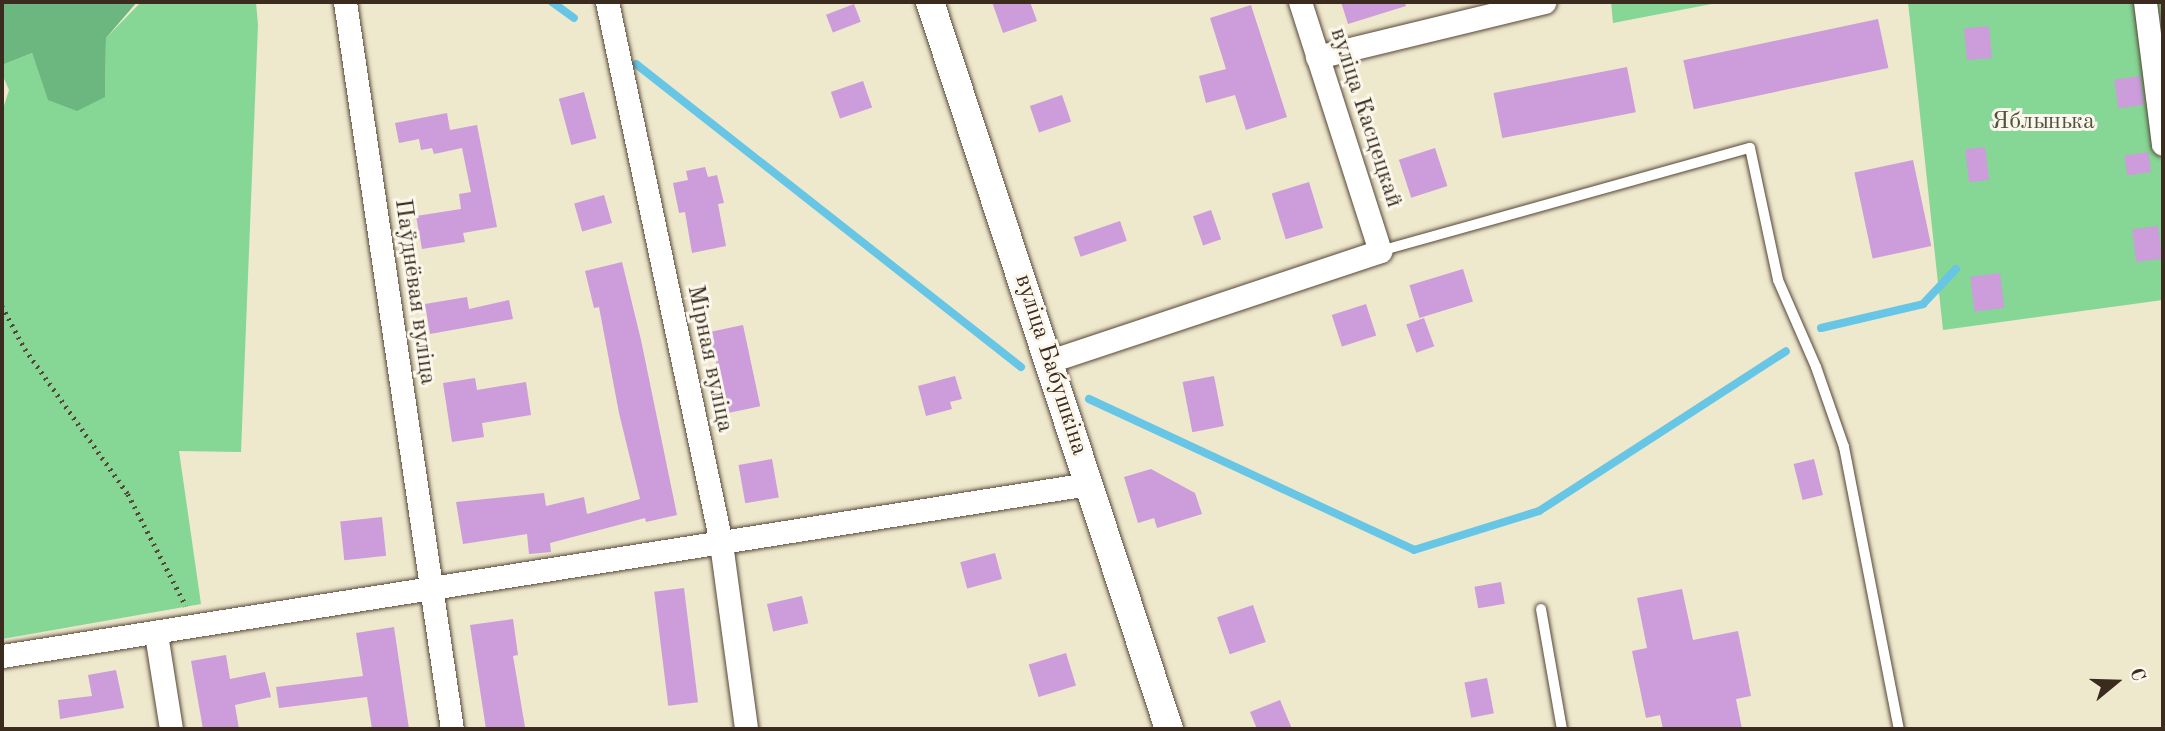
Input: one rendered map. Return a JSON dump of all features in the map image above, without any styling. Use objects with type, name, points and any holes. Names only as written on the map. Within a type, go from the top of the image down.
[{"type":"street","name":"Паўднёвая вуліца","points":[[345,2],[452,729]]},
{"type":"street","name":"Мірная вуліца","points":[[607,2],[720,543],[746,729]]},
{"type":"street","name":"вуліца Бабушкіна","points":[[930,2],[1169,729]]},
{"type":"street","name":"вуліца Касцецкай","points":[[1300,2],[1380,251]]},
{"type":"street","points":[[1317,57],[1544,2]]},
{"type":"street","points":[[2145,2],[2163,144]]},
{"type":"street","points":[[1050,361],[1380,251]]},
{"type":"street","points":[[2,656],[156,634],[1088,484]]},
{"type":"street","points":[[156,634],[171,729]]},
{"type":"lane","points":[[1380,251],[1750,148],[1778,280],[1816,367],[1844,447],[1899,729]]},
{"type":"lane","points":[[1541,609],[1562,729]]},
{"type":"path","points":[[2,306],[25,349],[128,494],[197,627]]},
{"type":"green space","points":[[2,2],[137,2],[106,38],[105,97],[77,111],[48,100],[32,53],[2,65]]},
{"type":"green space","points":[[141,2],[256,2],[258,25],[241,452],[179,451],[201,604],[2,639],[2,112],[9,90],[2,74],[2,65],[32,53],[48,99],[105,97],[106,38]]},
{"type":"green space","points":[[1611,2],[1722,2],[1613,23]]},
{"type":"green space","name":"Яблынька","points":[[1908,2],[2163,2],[2163,300],[1943,330]]},
{"type":"building","points":[[992,2],[1030,2],[1037,21],[1003,33]]},
{"type":"building","points":[[1341,2],[1405,2],[1406,6],[1348,24]]},
{"type":"building","points":[[854,4],[861,22],[833,32],[826,15]]},
{"type":"building","points":[[1251,5],[1287,117],[1246,130],[1235,95],[1206,103],[1199,76],[1226,69],[1210,18]]},
{"type":"building","points":[[1878,19],[1888,68],[1694,109],[1683,60]]},
{"type":"building","points":[[1989,26],[1992,58],[1967,60],[1964,28]]},
{"type":"building","points":[[1627,67],[1636,112],[1502,138],[1493,93]]},
{"type":"building","points":[[2140,76],[2144,105],[2118,108],[2114,80]]},
{"type":"building","points":[[863,81],[872,107],[840,119],[831,92]]},
{"type":"building","points":[[584,92],[596,138],[571,145],[559,99]]},
{"type":"building","points":[[1062,95],[1071,121],[1039,133],[1030,106]]},
{"type":"building","points":[[447,113],[450,130],[477,125],[497,227],[463,233],[465,242],[422,249],[416,216],[461,209],[459,194],[471,192],[462,148],[434,154],[432,148],[421,150],[419,139],[399,143],[395,123]]},
{"type":"building","points":[[1985,147],[1989,180],[1969,182],[1965,149]]},
{"type":"building","points":[[1435,148],[1447,186],[1411,198],[1399,160]]},
{"type":"building","points":[[2148,152],[2151,172],[2127,176],[2124,156]]},
{"type":"building","points":[[1913,160],[1931,246],[1873,259],[1854,172]]},
{"type":"building","points":[[705,167],[708,177],[717,175],[724,203],[718,204],[726,246],[692,253],[685,212],[679,213],[673,183],[688,180],[686,171]]},
{"type":"building","points":[[1309,182],[1323,228],[1286,239],[1272,193]]},
{"type":"building","points":[[604,195],[612,223],[582,231],[574,204]]},
{"type":"building","points":[[1211,210],[1221,239],[1203,245],[1193,216]]},
{"type":"building","points":[[1120,221],[1127,241],[1081,257],[1074,237]]},
{"type":"building","points":[[2158,226],[2162,259],[2136,262],[2132,229]]},
{"type":"building","points":[[622,262],[677,515],[646,522],[645,518],[550,543],[551,552],[529,554],[527,534],[463,544],[456,502],[544,493],[546,506],[584,497],[587,514],[640,499],[619,413],[599,307],[594,308],[585,271]]},
{"type":"building","points":[[1463,269],[1473,302],[1419,318],[1409,285]]},
{"type":"building","points":[[2000,273],[2004,308],[1974,311],[1970,277]]},
{"type":"building","points":[[467,297],[469,309],[509,300],[513,319],[430,334],[425,304]]},
{"type":"building","points":[[1366,304],[1376,335],[1342,347],[1332,315]]},
{"type":"building","points":[[1424,318],[1434,346],[1416,353],[1406,324]]},
{"type":"building","points":[[743,325],[760,406],[727,413],[710,332]]},
{"type":"building","points":[[955,376],[962,399],[950,402],[952,409],[926,416],[918,386]]},
{"type":"building","points":[[1214,376],[1224,426],[1192,432],[1183,382]]},
{"type":"building","points":[[475,378],[477,390],[526,382],[531,415],[482,423],[484,437],[452,442],[443,383]]},
{"type":"building","points":[[772,459],[779,497],[745,503],[739,465]]},
{"type":"building","points":[[1814,459],[1823,495],[1803,500],[1794,464]]},
{"type":"building","points":[[1151,469],[1195,493],[1202,514],[1157,528],[1154,518],[1138,523],[1124,477]]},
{"type":"building","points":[[382,517],[386,556],[344,560],[340,521]]},
{"type":"building","points":[[995,553],[1002,579],[967,588],[960,562]]},
{"type":"building","points":[[1501,582],[1505,604],[1478,608],[1474,587]]},
{"type":"building","points":[[684,588],[698,702],[668,706],[654,592]]},
{"type":"building","points":[[1682,589],[1693,640],[1738,631],[1751,696],[1736,699],[1742,729],[1663,729],[1660,715],[1646,718],[1632,651],[1647,648],[1637,598]]},
{"type":"building","points":[[802,596],[808,623],[773,631],[767,604]]},
{"type":"building","points":[[1253,605],[1266,642],[1230,654],[1217,617]]},
{"type":"building","points":[[513,619],[518,655],[513,656],[525,727],[486,729],[470,625]]},
{"type":"building","points":[[394,627],[409,729],[372,729],[367,697],[279,708],[276,687],[363,676],[356,633]]},
{"type":"building","points":[[1066,653],[1076,686],[1039,697],[1029,664]]},
{"type":"building","points":[[226,655],[230,679],[265,672],[271,697],[235,705],[239,729],[203,729],[191,661]]},
{"type":"building","points":[[116,670],[124,708],[60,719],[58,700],[92,696],[88,675]]},
{"type":"building","points":[[1487,678],[1494,713],[1471,718],[1464,682]]},
{"type":"building","points":[[1280,700],[1292,729],[1257,729],[1250,712]]},
{"type":"waterway","points":[[552,2],[574,18]]},
{"type":"waterway","points":[[636,64],[1021,367]]},
{"type":"waterway","points":[[1821,328],[1923,304],[1956,269]]},
{"type":"waterway","points":[[1089,399],[1414,550],[1539,511],[1786,351]]}]
